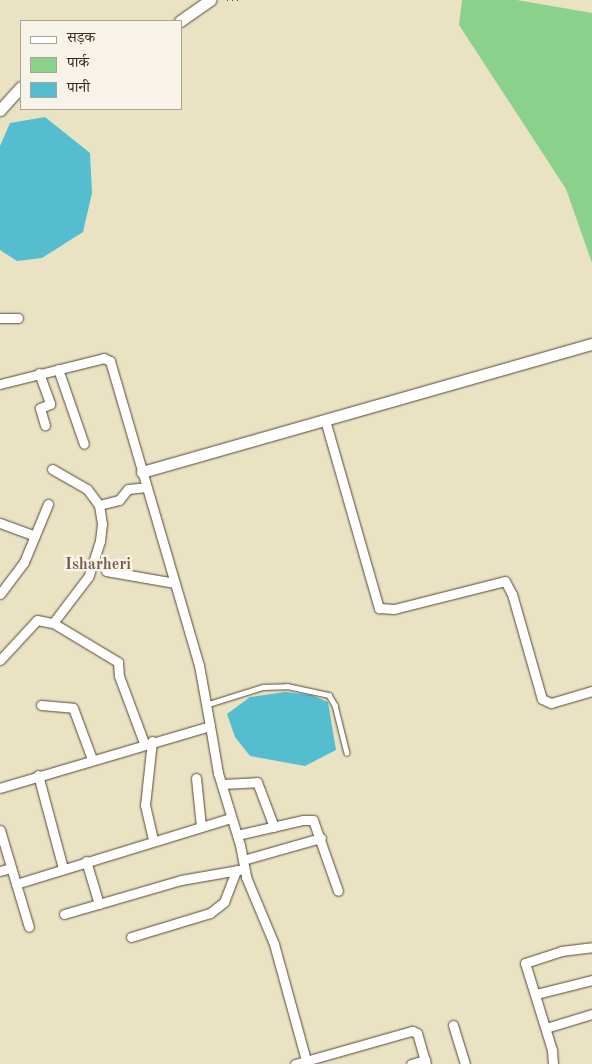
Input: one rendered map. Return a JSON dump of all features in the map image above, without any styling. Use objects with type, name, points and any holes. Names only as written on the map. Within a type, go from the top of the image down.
[{"type":"street","points":[[181,20],[210,0]]},
{"type":"street","points":[[1,106],[20,88]]},
{"type":"street","points":[[0,318],[18,318]]},
{"type":"street","points":[[142,472],[592,344]]},
{"type":"street","points":[[0,384],[104,358],[110,361],[209,704],[210,726],[222,784],[237,836],[241,866],[274,944],[306,1062]]},
{"type":"street","points":[[58,369],[84,444]]},
{"type":"street","points":[[39,373],[50,404],[40,408],[44,425]]},
{"type":"street","points":[[325,420],[379,608],[394,609],[506,581],[512,594],[542,699],[551,703],[592,690]]},
{"type":"street","points":[[52,469],[82,484],[99,505],[100,541],[88,578],[53,623]]},
{"type":"street","points":[[99,505],[119,500],[128,489],[146,487]]},
{"type":"street","points":[[0,594],[24,562],[48,504]]},
{"type":"street","points":[[0,523],[35,536]]},
{"type":"street","points":[[106,571],[175,583]]},
{"type":"street","points":[[0,576],[9,582]]},
{"type":"street","points":[[0,660],[37,620],[53,623],[118,662],[119,676],[148,742],[144,805],[153,841]]},
{"type":"street","points":[[40,705],[73,708],[92,759]]},
{"type":"street","points":[[0,788],[148,742],[210,726]]},
{"type":"street","points":[[38,775],[63,868]]},
{"type":"street","points":[[196,778],[201,826]]},
{"type":"street","points":[[222,784],[257,782],[274,827]]},
{"type":"street","points":[[16,884],[63,868],[231,818]]},
{"type":"street","points":[[237,836],[310,819],[321,838],[338,891]]},
{"type":"street","points":[[0,830],[28,927]]},
{"type":"street","points":[[64,914],[181,880],[241,866],[321,838]]},
{"type":"street","points":[[86,861],[99,904]]},
{"type":"street","points":[[131,937],[210,913],[224,902],[241,866]]},
{"type":"street","points":[[0,871],[11,868]]},
{"type":"street","points":[[553,1064],[546,1028],[525,963],[561,951],[592,947]]},
{"type":"street","points":[[536,994],[592,980]]},
{"type":"street","points":[[546,1028],[592,1014]]},
{"type":"street","points":[[453,1025],[464,1064]]},
{"type":"street","points":[[295,1064],[412,1030],[417,1033],[425,1062],[411,1064]]},
{"type":"lane","points":[[209,704],[263,687],[287,686],[329,695],[335,705],[347,753]]},
{"type":"path","points":[[227,0],[241,0]]},
{"type":"green space","points":[[462,0],[517,0],[592,13],[592,263],[566,189],[459,25]]},
{"type":"water","points":[[45,117],[90,153],[92,193],[83,232],[42,258],[17,261],[0,250],[0,146],[10,123]]},
{"type":"water","points":[[285,692],[311,695],[328,702],[336,750],[305,766],[250,756],[235,737],[227,714],[250,697]]},
{"type":"district","name":"Isharheri","points":[[98,565]]}]
